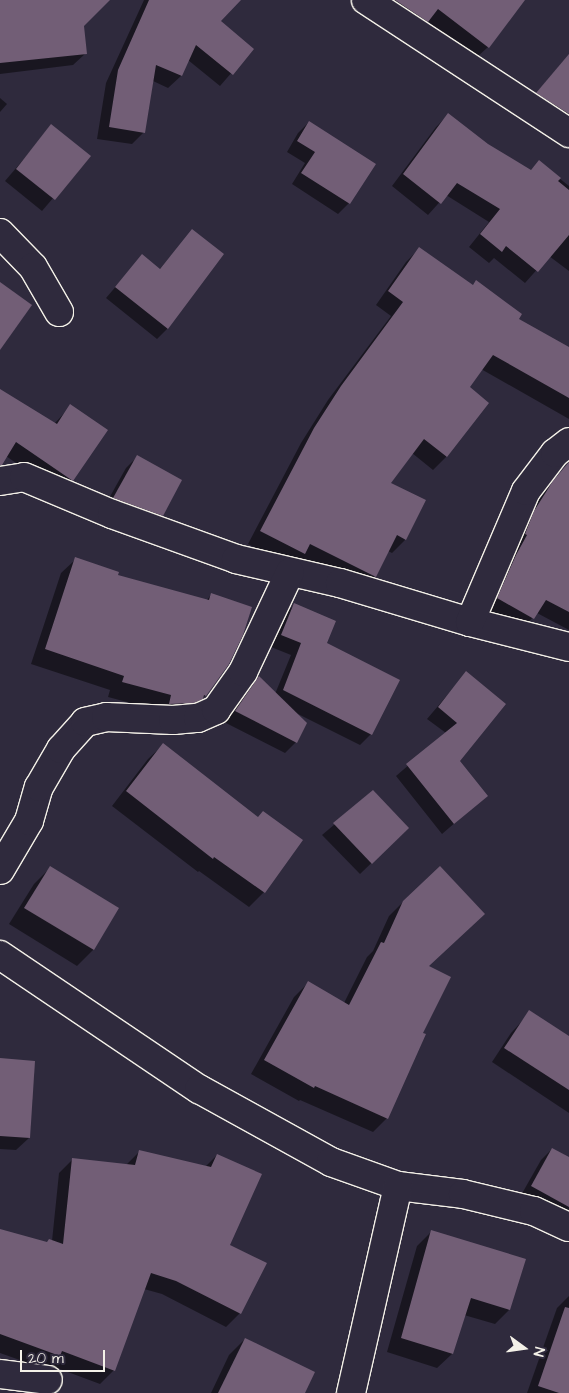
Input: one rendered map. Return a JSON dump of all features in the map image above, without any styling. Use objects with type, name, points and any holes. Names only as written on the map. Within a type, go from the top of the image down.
[{"type":"street","points":[[366,0],[569,133]]},
{"type":"street","points":[[0,233],[33,267],[59,312]]},
{"type":"street","points":[[470,622],[526,491],[555,453],[569,442]]},
{"type":"street","points":[[0,482],[24,477],[112,514],[236,559],[340,583],[470,622],[569,647]]},
{"type":"street","points":[[0,870],[29,821],[39,787],[61,749],[85,722],[106,717],[173,720],[198,718],[216,710],[243,672],[290,572]]},
{"type":"street","points":[[0,955],[200,1089],[331,1162],[398,1186],[463,1194],[534,1211],[569,1227]]},
{"type":"street","points":[[351,1393],[398,1186]]},
{"type":"street","points":[[0,1374],[48,1380]]},
{"type":"building","points":[[0,0],[110,0],[84,26],[87,54],[0,63]]},
{"type":"building","points":[[149,0],[241,0],[221,21],[254,49],[233,75],[196,45],[182,76],[156,65],[145,133],[109,127],[118,70]]},
{"type":"building","points":[[395,0],[525,0],[489,48],[438,9],[428,22]]},
{"type":"building","points":[[569,54],[569,114],[536,93]]},
{"type":"building","points":[[448,113],[488,144],[531,170],[539,160],[561,178],[558,181],[569,190],[569,235],[538,272],[506,246],[502,252],[480,234],[500,209],[457,183],[441,204],[403,174]]},
{"type":"building","points":[[309,121],[376,164],[350,204],[301,173],[315,152],[297,141]]},
{"type":"building","points":[[51,124],[91,156],[55,200],[16,169]]},
{"type":"building","points":[[192,229],[224,254],[168,329],[115,287],[142,254],[160,269]]},
{"type":"building","points":[[419,247],[473,285],[476,280],[522,314],[519,319],[569,347],[569,398],[493,355],[470,387],[489,403],[447,457],[424,439],[391,483],[426,500],[406,540],[397,535],[376,577],[310,544],[305,554],[260,531],[314,428],[341,386],[403,302],[388,291]]},
{"type":"building","points":[[0,282],[32,305],[0,350]]},
{"type":"building","points":[[0,389],[57,424],[70,404],[108,430],[73,481],[16,442],[2,465],[0,465]]},
{"type":"building","points":[[137,455],[182,480],[163,516],[113,498]]},
{"type":"building","points":[[569,462],[569,612],[546,600],[534,619],[497,598],[527,535],[525,534],[534,511],[553,481]]},
{"type":"building","points":[[75,557],[119,572],[118,575],[209,600],[211,593],[252,607],[243,635],[229,664],[206,696],[204,695],[203,699],[194,703],[169,704],[171,695],[122,682],[124,676],[45,649]]},
{"type":"building","points":[[294,603],[336,621],[327,643],[400,680],[372,735],[283,690],[301,643],[281,635]]},
{"type":"building","points":[[466,671],[506,704],[460,761],[488,796],[454,824],[406,764],[457,723],[438,707]]},
{"type":"building","points":[[259,676],[307,723],[297,743],[235,711]]},
{"type":"building","points":[[163,743],[258,817],[263,811],[303,840],[265,893],[214,857],[213,859],[126,791]]},
{"type":"building","points":[[373,790],[409,828],[372,864],[333,823]]},
{"type":"building","points":[[50,866],[119,908],[94,950],[24,908]]},
{"type":"building","points":[[440,866],[485,914],[429,966],[451,977],[423,1033],[426,1034],[388,1119],[315,1086],[314,1088],[264,1060],[308,981],[349,1005],[381,942],[384,943],[403,901]]},
{"type":"building","points":[[529,1010],[569,1036],[569,1090],[504,1048]]},
{"type":"building","points":[[0,1058],[35,1061],[30,1138],[0,1136]]},
{"type":"building","points":[[552,1148],[569,1157],[569,1207],[531,1186]]},
{"type":"building","points":[[139,1150],[211,1167],[217,1154],[262,1174],[230,1245],[267,1263],[241,1314],[176,1281],[151,1273],[115,1371],[62,1351],[60,1356],[0,1334],[0,1229],[47,1242],[49,1239],[63,1244],[72,1158],[135,1165]]},
{"type":"building","points":[[431,1230],[526,1259],[510,1310],[471,1298],[453,1354],[401,1338]]},
{"type":"building","points":[[565,1307],[569,1308],[569,1393],[559,1393],[538,1386]]},
{"type":"building","points":[[245,1338],[315,1372],[305,1393],[218,1393]]}]
